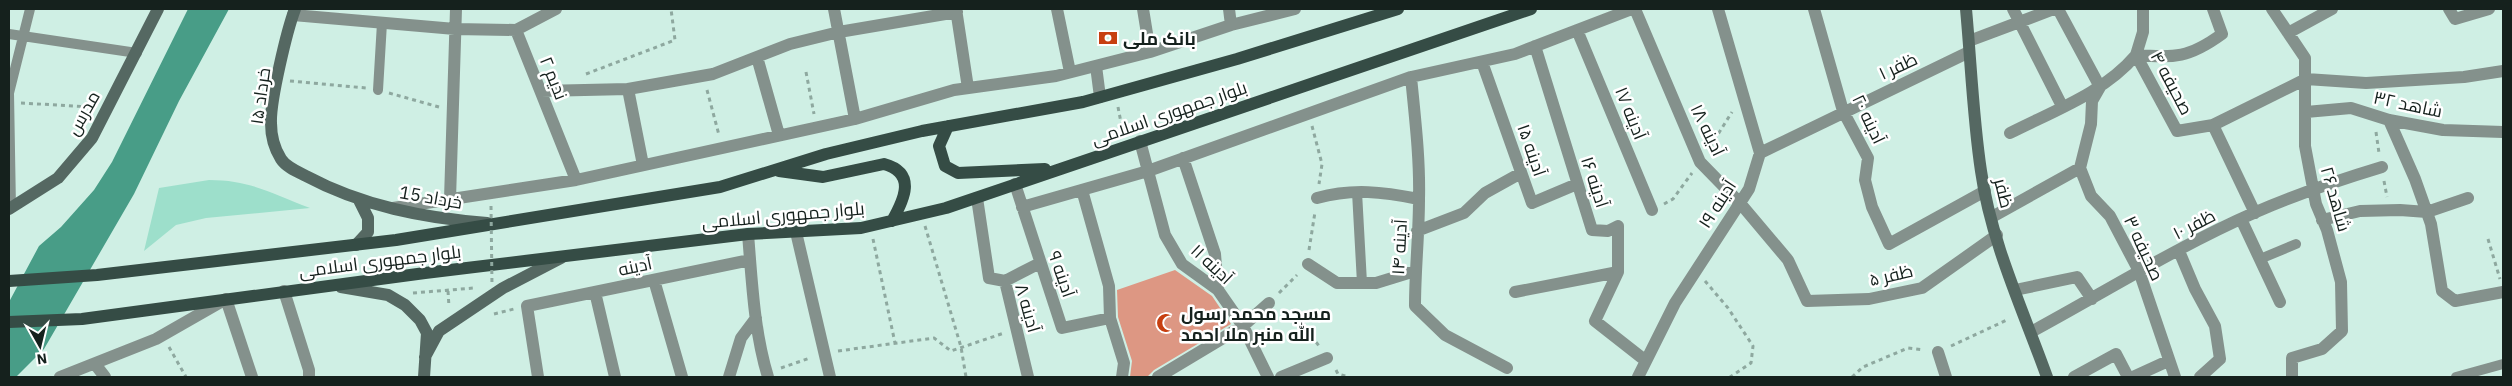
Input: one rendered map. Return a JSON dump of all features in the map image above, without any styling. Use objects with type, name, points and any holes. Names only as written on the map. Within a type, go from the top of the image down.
[{"type":"main road","name":"بلوار جمهوری اسلامی","points":[[9,282],[96,276],[356,245],[499,224],[720,187],[826,154],[948,126],[1100,97],[1237,59],[1398,9]]},
{"type":"main road","name":"بلوار جمهوری اسلامی","points":[[9,322],[82,319],[329,285],[748,234],[870,226],[976,198],[1531,9]]},
{"type":"main road","points":[[948,126],[939,146],[945,166],[958,174],[986,174],[1063,168]]},
{"type":"main road","points":[[774,170],[823,177],[884,164],[891,166],[900,174],[906,191],[904,200],[892,221]]},
{"type":"street","name":"مدرس","points":[[10,208],[58,178],[92,138],[158,9]]},
{"type":"street","points":[[450,199],[456,9]]},
{"type":"street","points":[[294,12],[382,23],[456,29],[516,30],[556,9]]},
{"type":"street","points":[[834,9],[856,118]]},
{"type":"street","points":[[1057,9],[1070,72]]},
{"type":"street","points":[[1143,9],[1150,52]]},
{"type":"street","points":[[1229,9],[1231,25]]},
{"type":"street","points":[[391,209],[576,180],[856,118],[954,90],[1070,72],[1150,52],[1231,25],[1295,9]]},
{"type":"street","points":[[1022,207],[1148,171],[1411,77],[1515,54],[1633,9]]},
{"type":"street","name":"آدینه ۱۸","points":[[1633,9],[1700,162],[1740,203],[1788,260],[1807,300]]},
{"type":"street","points":[[1718,9],[1760,153]]},
{"type":"street","name":"آدینه ۲۰","points":[[1814,9],[1843,111],[1868,158],[1865,180],[1872,207],[1889,244],[1985,191]]},
{"type":"street","name":"ظفر","points":[[1966,9],[1981,172],[1985,191],[2015,290],[2047,377]]},
{"type":"street","points":[[2013,9],[2062,106]]},
{"type":"street","name":"ظفر ۱","points":[[1760,153],[2020,22],[2054,9]]},
{"type":"street","points":[[2058,9],[2100,87]]},
{"type":"street","name":"صحیفه ۴","points":[[2143,9],[2143,32],[2136,55],[2177,131],[2213,125],[2255,213]]},
{"type":"street","points":[[2010,133],[2100,87],[2122,71],[2136,55],[2168,58],[2200,50],[2222,34],[2213,9]]},
{"type":"street","name":"شاهد ۲۶","points":[[2272,9],[2305,58],[2305,146],[2313,188],[2341,282],[2342,331],[2322,349],[2292,358],[2292,377]]},
{"type":"street","points":[[2288,33],[2332,9]]},
{"type":"street","points":[[2449,9],[2455,18],[2489,9]]},
{"type":"street","points":[[540,91],[628,89],[704,76],[790,44],[839,32],[956,10],[968,88]]},
{"type":"street","name":"۱۵ خرداد","points":[[294,12],[271,121],[272,140],[282,161],[294,170],[330,189],[359,200]]},
{"type":"street","name":"ندیم ۲","points":[[516,30],[576,180]]},
{"type":"street","name":"آدینه ۱۷","points":[[1578,30],[1652,210]]},
{"type":"street","name":"آدینه ۱۶","points":[[1535,46],[1592,230],[1608,232],[1618,226],[1618,272],[1595,322],[1646,361]]},
{"type":"street","points":[[757,57],[779,135]]},
{"type":"street","name":"آدینه ۱۵","points":[[1482,62],[1532,203],[1577,184]]},
{"type":"street","points":[[1096,66],[1100,97]]},
{"type":"street","points":[[2213,125],[2306,80],[2366,83],[2464,77],[2503,71]]},
{"type":"street","name":"آدینه ۱۴","points":[[1411,77],[1416,124],[1420,199],[1415,271],[1415,306],[1445,335],[1507,368]]},
{"type":"street","points":[[1992,217],[2080,168],[2091,124],[2092,101],[2100,87]]},
{"type":"street","points":[[628,89],[643,165]]},
{"type":"street","name":"شاهد ۳۲","points":[[2306,112],[2351,108],[2389,120],[2443,130],[2503,132]]},
{"type":"street","points":[[2389,120],[2431,224],[2442,291],[2455,301],[2502,286]]},
{"type":"street","name":"آدینه ۱۱","points":[[1140,141],[1165,235],[1182,264],[1218,290],[1243,326],[1268,377]]},
{"type":"street","name":"آدینه ۱۹","points":[[1638,377],[1675,303],[1749,189],[1760,153]]},
{"type":"street","points":[[1183,158],[1215,254],[1218,290]]},
{"type":"street","name":"ظفر ۱۰","points":[[2031,332],[2139,271],[2241,219],[2313,188],[2382,167]]},
{"type":"street","name":"صحیفه ۳","points":[[2080,168],[2091,196],[2110,216],[2139,271],[2175,377]]},
{"type":"street","points":[[1417,231],[1464,213],[1485,193],[1521,173]]},
{"type":"street","name":"آدینه ۹","points":[[1015,184],[1062,328],[1110,318]]},
{"type":"street","points":[[1082,190],[1109,286],[1110,318],[1124,363],[1122,377]]},
{"type":"street","points":[[1317,198],[1342,191],[1384,192],[1420,199]]},
{"type":"street","name":"آدینه ۸","points":[[976,198],[990,278],[1005,282],[1028,377]]},
{"type":"street","points":[[2322,220],[2360,211],[2400,210],[2427,212],[2468,198]]},
{"type":"street","points":[[356,245],[368,232],[368,218],[359,200]]},
{"type":"street","name":"15 خرداد","points":[[359,200],[440,219],[499,224]]},
{"type":"street","points":[[2241,219],[2280,302]]},
{"type":"street","points":[[796,232],[830,377]]},
{"type":"street","points":[[748,234],[756,318],[767,375]]},
{"type":"street","name":"ظفر ۵","points":[[1807,300],[1869,299],[1922,288],[1997,235]]},
{"type":"street","points":[[2179,251],[2195,289],[2215,326],[2220,359],[2200,377]]},
{"type":"street","points":[[425,358],[439,331],[503,288],[567,255]]},
{"type":"street","name":"آدینه","points":[[538,377],[527,306],[750,260]]},
{"type":"street","points":[[1005,282],[1040,264]]},
{"type":"street","points":[[1308,264],[1337,283],[1376,283],[1415,271]]},
{"type":"street","points":[[1515,292],[1618,272]]},
{"type":"street","points":[[2015,290],[2077,277],[2092,299]]},
{"type":"street","points":[[654,280],[682,377]]},
{"type":"street","points":[[329,285],[364,289],[388,295],[405,305],[420,320],[427,333],[424,377]]},
{"type":"street","points":[[284,291],[309,370],[309,377]]},
{"type":"street","points":[[595,292],[615,377]]},
{"type":"street","points":[[60,377],[163,335],[226,299],[252,377]]},
{"type":"street","points":[[1158,377],[1243,326],[1269,303]]},
{"type":"street","points":[[729,377],[741,338],[756,318]]},
{"type":"street","points":[[1938,352],[1946,377]]},
{"type":"street","points":[[2074,377],[2116,354],[2128,377]]},
{"type":"street","points":[[1282,377],[1328,358]]},
{"type":"street","points":[[2133,377],[2168,361]]},
{"type":"street","points":[[94,364],[105,377]]},
{"type":"lane","points":[[10,208],[9,93],[30,9]]},
{"type":"lane","points":[[378,90],[382,23]]},
{"type":"lane","points":[[9,34],[137,52]]},
{"type":"lane","points":[[1357,192],[1362,283]]},
{"type":"lane","points":[[2260,259],[2296,244]]},
{"type":"lane","points":[[2456,377],[2503,364]]},
{"type":"path","points":[[576,77],[675,40],[671,9]]},
{"type":"path","points":[[806,72],[816,127]]},
{"type":"path","points":[[704,76],[722,148]]},
{"type":"path","points":[[1115,93],[1126,146]]},
{"type":"path","points":[[10,103],[108,107]]},
{"type":"path","points":[[388,295],[492,286],[491,206]]},
{"type":"path","points":[[921,214],[961,347],[966,377]]},
{"type":"path","points":[[870,226],[895,344]]},
{"type":"path","points":[[2488,239],[2502,286]]},
{"type":"path","points":[[1696,269],[1728,308],[1753,346],[1751,363],[1730,377]]},
{"type":"path","points":[[767,375],[824,353],[934,338],[951,350],[1016,329]]},
{"type":"path","points":[[163,335],[186,377]]},
{"type":"shaded area","points":[[188,9],[229,9],[179,101],[134,194],[44,349],[16,377],[9,377],[9,302],[39,246],[61,227],[94,190],[112,162]]},
{"type":"shaded area","points":[[209,180],[249,185],[310,208],[206,218],[176,225],[144,251],[159,188]]},
{"type":"building","points":[[1175,270],[1212,296],[1231,324],[1154,370],[1147,377],[1130,377],[1132,361],[1118,317],[1117,290]]},
{"type":"place","name":"بانک ملی","points":[[1108,38]]},
{"type":"place","name":"مسجد محمد رسول الله منبر ملا احمد","points":[[1166,323]]}]
